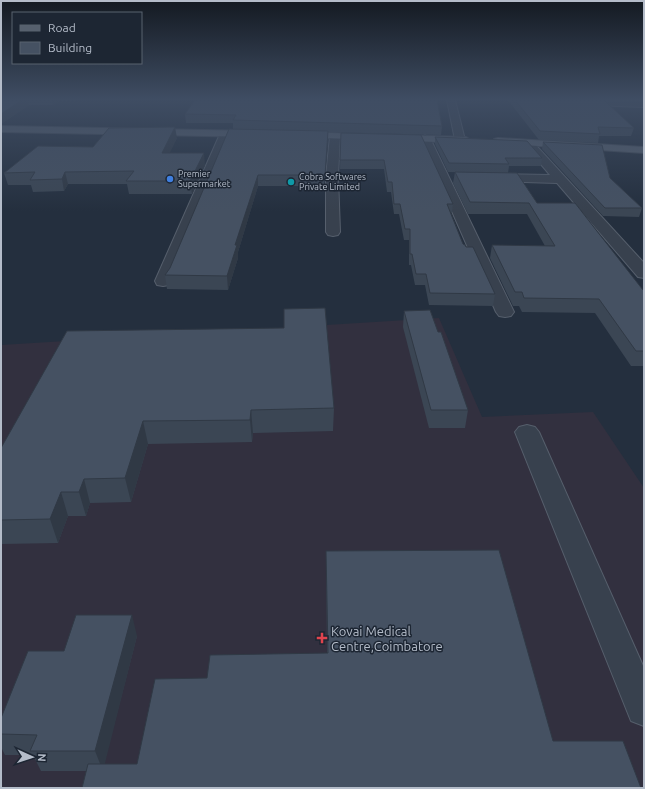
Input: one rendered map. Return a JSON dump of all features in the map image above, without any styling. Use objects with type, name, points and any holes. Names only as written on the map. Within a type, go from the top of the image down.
[{"type":"main road","points":[[372,137],[459,137]]},
{"type":"main road","points":[[451,137],[474,138]]},
{"type":"main road","points":[[644,144],[566,138],[490,138],[528,143],[644,150]]},
{"type":"street","points":[[163,281],[224,137]]},
{"type":"street","points":[[333,232],[332,176],[335,137]]},
{"type":"street","points":[[425,138],[505,312]]},
{"type":"street","points":[[528,143],[644,273]]},
{"type":"street","points":[[443,177],[459,177]]},
{"type":"street","points":[[482,178],[560,179]]},
{"type":"street","points":[[527,432],[644,709]]},
{"type":"shaded area","name":"Kovai Medical Centre,Coimbatore","points":[[439,318],[482,417],[593,412],[644,488],[644,788],[1,788],[1,345]]},
{"type":"building","points":[[102,137],[170,137],[162,153],[204,153],[190,181],[126,181],[134,171],[65,172],[62,179],[30,180],[35,172],[4,173],[38,146],[93,147]]},
{"type":"building","points":[[226,137],[328,137],[325,175],[258,175],[235,245],[237,245],[227,276],[165,275],[170,268]]},
{"type":"building","points":[[341,137],[422,137],[453,204],[447,204],[463,244],[466,247],[473,247],[495,294],[430,293],[426,274],[416,274],[412,254],[410,254],[410,229],[405,229],[400,204],[394,204],[392,182],[388,182],[384,160],[340,160]]},
{"type":"building","points":[[435,137],[527,141],[542,158],[505,158],[509,164],[449,163]]},
{"type":"building","points":[[543,142],[602,145],[610,178],[642,208],[605,208]]},
{"type":"building","points":[[455,172],[517,173],[537,203],[575,203],[644,290],[644,351],[636,351],[599,299],[524,298],[522,292],[515,292],[492,245],[555,246],[529,203],[470,202]]},
{"type":"building","points":[[325,308],[334,408],[251,410],[250,420],[143,421],[125,478],[84,479],[79,492],[61,492],[50,519],[1,520],[1,448],[67,331],[284,328],[284,309]]},
{"type":"building","points":[[430,310],[438,332],[441,332],[468,410],[431,410],[404,311]]},
{"type":"building","points":[[499,550],[553,741],[623,741],[641,788],[82,788],[88,764],[137,764],[155,679],[207,678],[210,655],[328,653],[326,551]]},
{"type":"building","points":[[76,615],[132,615],[95,751],[30,751],[37,735],[1,734],[1,718],[28,651],[64,651]]},
{"type":"place","name":"Premier Supermarket","points":[[170,179]]},
{"type":"place","name":"Cobra Softwares Private Limited","points":[[291,182]]},
{"type":"place","name":"Kovai Medical Centre,Coimbatore","points":[[322,638]]}]
